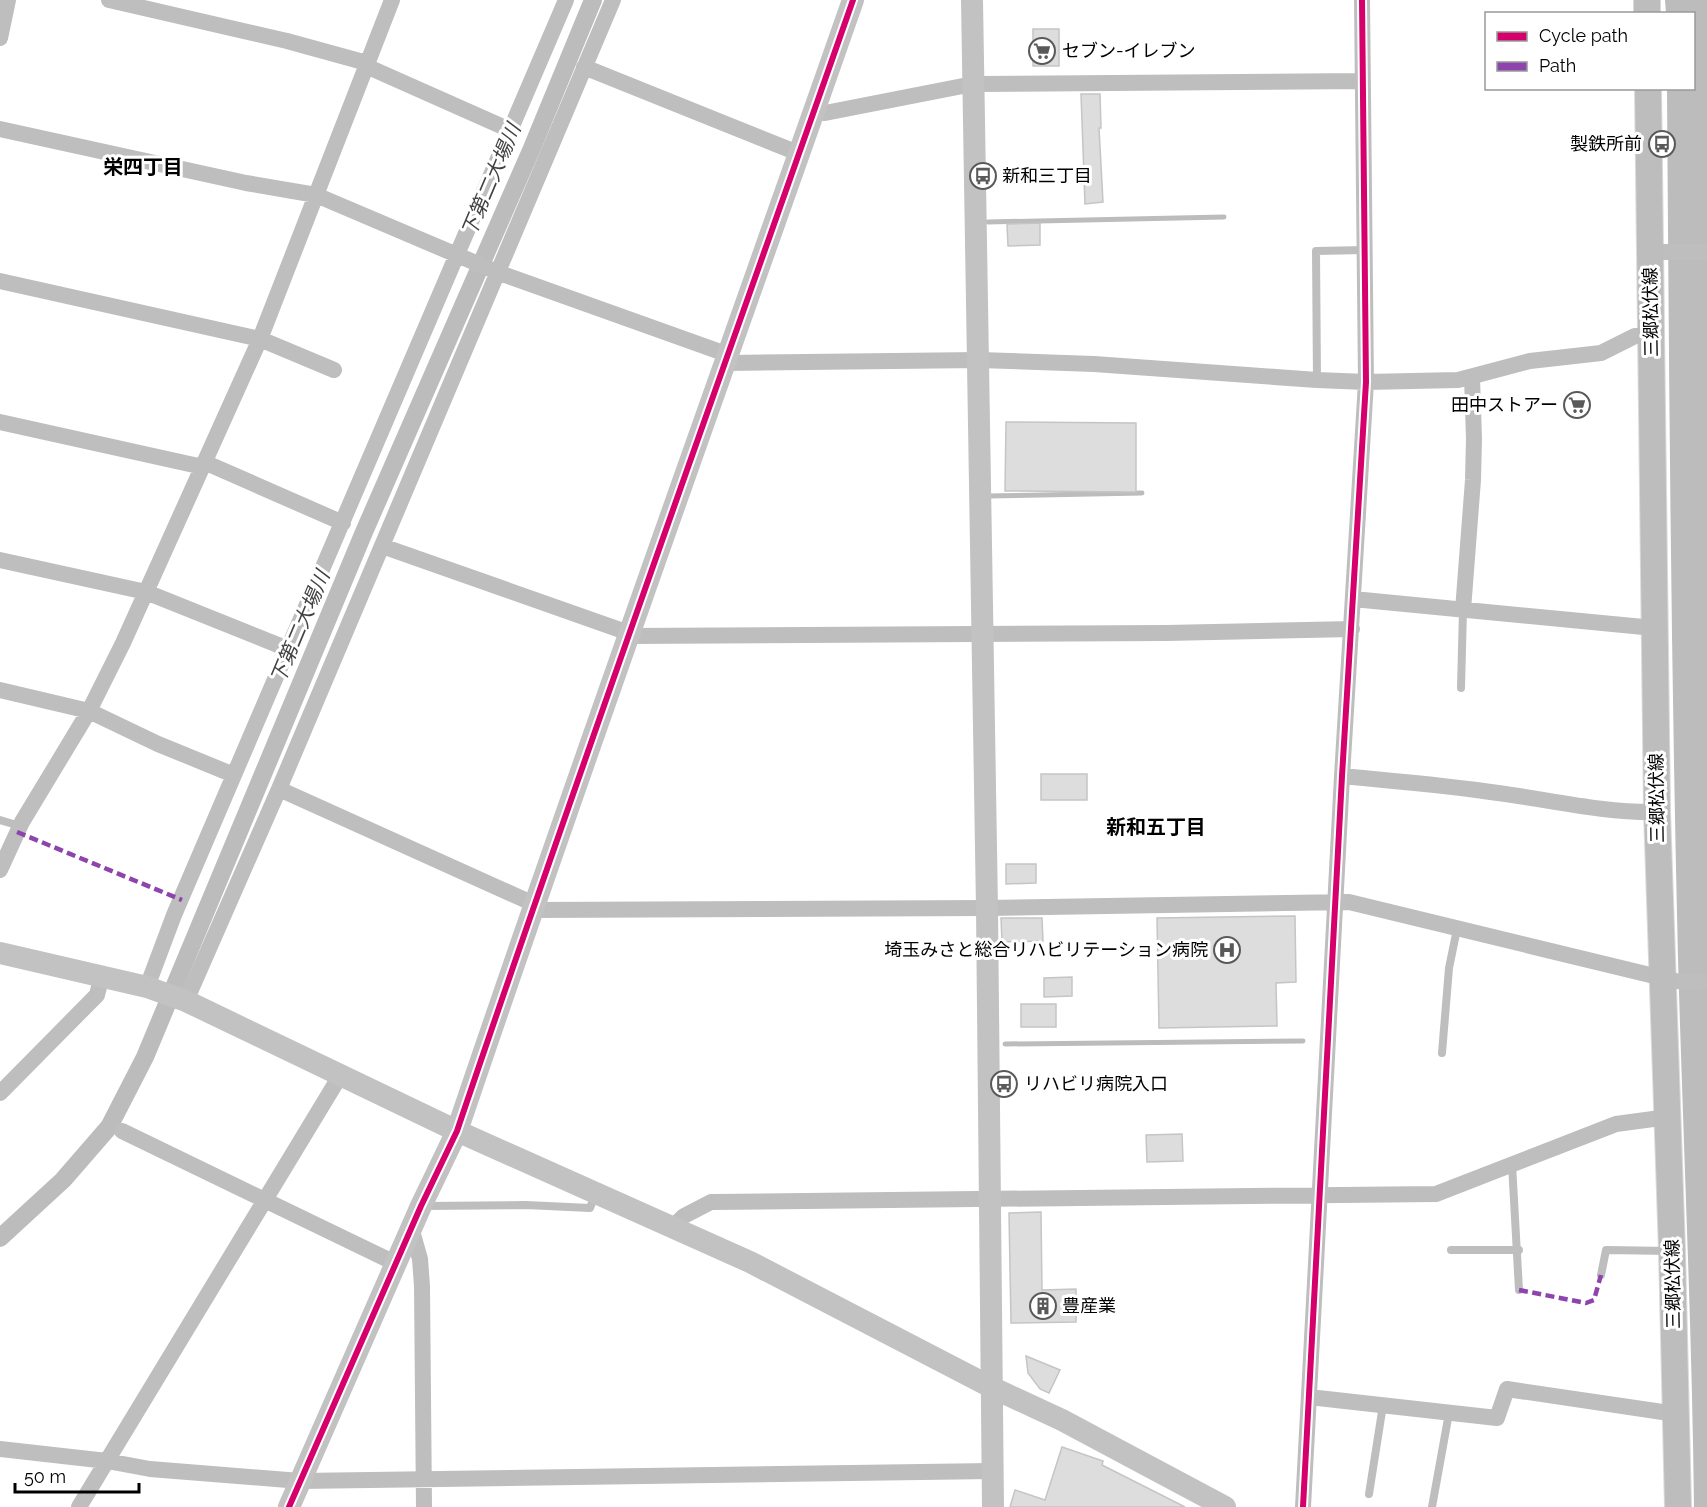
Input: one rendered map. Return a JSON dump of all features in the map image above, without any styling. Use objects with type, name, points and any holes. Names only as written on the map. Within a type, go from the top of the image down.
[{"type":"main road","name":"三郷松伏線","points":[[1648,90],[1658,252],[1652,336],[1654,628],[1658,812],[1669,980],[1668,1117],[1678,1507]]},
{"type":"street","points":[[0,38],[8,0]]},
{"type":"street","points":[[109,0],[287,41],[366,64],[510,130]]},
{"type":"street","points":[[0,870],[20,826],[89,711],[261,339],[392,0]]},
{"type":"street","points":[[147,987],[174,915],[566,0]]},
{"type":"street","points":[[186,1001],[279,789],[613,0]]},
{"type":"street","points":[[289,1507],[421,1206],[457,1131],[628,634],[728,359],[852,0]]},
{"type":"street","points":[[972,0],[987,908],[993,1507]]},
{"type":"street","points":[[1304,1507],[1342,776],[1366,382],[1362,0]]},
{"type":"street","points":[[584,67],[798,153]]},
{"type":"street","points":[[814,112],[825,113],[973,84],[1363,81]]},
{"type":"street","points":[[0,129],[246,183],[316,195],[497,272],[728,359],[979,360],[1094,364],[1317,380],[1366,382],[1458,380],[1530,361],[1601,353],[1635,336],[1652,336]]},
{"type":"street","points":[[1658,252],[1707,252]]},
{"type":"street","points":[[0,281],[261,339],[334,370]]},
{"type":"street","points":[[1463,610],[1473,480],[1472,377]]},
{"type":"street","points":[[0,422],[203,465],[343,523]]},
{"type":"street","points":[[382,546],[628,634],[1166,633],[1352,629]]},
{"type":"street","points":[[0,560],[146,592],[288,649]]},
{"type":"street","points":[[1353,599],[1654,628]]},
{"type":"street","points":[[0,690],[89,711],[158,744],[234,775]]},
{"type":"street","points":[[1342,776],[1458,787],[1585,808],[1631,813],[1658,812]]},
{"type":"street","points":[[279,789],[533,907],[987,908],[1349,902],[1669,980],[1707,982]]},
{"type":"street","points":[[0,953],[102,975],[147,987],[186,1001],[457,1131],[750,1262],[991,1387],[1062,1420],[1225,1507]]},
{"type":"street","points":[[0,1094],[97,995],[102,975]]},
{"type":"street","points":[[79,1507],[340,1076]]},
{"type":"street","points":[[673,1227],[684,1216],[711,1202],[1436,1194],[1616,1124],[1668,1117]]},
{"type":"street","points":[[122,1131],[397,1264]]},
{"type":"street","points":[[412,1231],[420,1259],[422,1286],[424,1507]]},
{"type":"street","points":[[1309,1397],[1497,1418],[1507,1389],[1676,1414]]},
{"type":"street","points":[[0,1449],[107,1461],[150,1469],[300,1481],[992,1471]]},
{"type":"lane","points":[[1317,380],[1316,251],[1366,250]]},
{"type":"lane","points":[[1461,688],[1463,610]]},
{"type":"lane","points":[[0,820],[20,826]]},
{"type":"lane","points":[[1442,1053],[1449,968],[1457,929]]},
{"type":"lane","points":[[1512,1164],[1519,1250],[1519,1290]]},
{"type":"lane","points":[[421,1206],[526,1205],[590,1208],[597,1193]]},
{"type":"lane","points":[[1451,1250],[1519,1250]]},
{"type":"lane","points":[[1601,1275],[1606,1250],[1672,1251]]},
{"type":"lane","points":[[1369,1494],[1383,1405]]},
{"type":"lane","points":[[1432,1507],[1449,1413]]},
{"type":"shaded area","points":[[1665,0],[1707,0],[1707,1507],[1694,1507],[1678,958],[1667,90],[1695,90],[1695,12],[1666,12]]},
{"type":"building","points":[[1033,29],[1059,29],[1059,66],[1033,66]]},
{"type":"building","points":[[1081,94],[1100,94],[1101,128],[1099,128],[1103,202],[1085,204]]},
{"type":"building","points":[[1040,223],[1040,245],[1008,246],[1007,224]]},
{"type":"building","points":[[1006,422],[1136,423],[1136,492],[1005,491]]},
{"type":"building","points":[[1041,774],[1087,774],[1087,800],[1041,800]]},
{"type":"building","points":[[1006,864],[1036,864],[1036,883],[1006,884]]},
{"type":"building","name":"埼玉みさと総合リハビリテーション病院","points":[[1295,916],[1296,982],[1276,983],[1277,1026],[1159,1028],[1157,918]]},
{"type":"building","points":[[1001,918],[1042,918],[1043,941],[1002,942]]},
{"type":"building","points":[[1072,977],[1072,996],[1044,997],[1044,978]]},
{"type":"building","points":[[1021,1004],[1056,1004],[1056,1027],[1021,1027]]},
{"type":"building","points":[[1182,1134],[1183,1161],[1147,1162],[1146,1135]]},
{"type":"building","points":[[1041,1212],[1042,1290],[1076,1289],[1076,1322],[1011,1323],[1009,1213]]},
{"type":"building","points":[[1026,1356],[1060,1370],[1049,1393],[1040,1389],[1028,1373]]},
{"type":"building","points":[[1062,1447],[1103,1461],[1102,1465],[1185,1507],[1010,1507],[1015,1490],[1045,1500]]},
{"type":"waterway","name":"下第二大場川","points":[[0,1238],[63,1180],[109,1127],[145,1057],[364,532],[532,148],[593,0]]},
{"type":"waterway","points":[[988,222],[1224,217]]},
{"type":"waterway","points":[[987,496],[1142,493]]},
{"type":"waterway","points":[[1005,1044],[1303,1041]]},
{"type":"marked path","points":[[17,832],[182,900]]},
{"type":"marked path","points":[[1519,1290],[1586,1303],[1594,1300],[1601,1275]]},
{"type":"cycle path","points":[[289,1507],[421,1206],[457,1131],[853,0]]},
{"type":"cycle path","points":[[1303,1507],[1342,776],[1366,382],[1362,0]]},
{"type":"place","name":"セブン-イレブン","points":[[1042,51]]},
{"type":"place","name":"製鉄所前","points":[[1662,144]]},
{"type":"place","name":"新和三丁目","points":[[983,176]]},
{"type":"place","name":"田中ストアー","points":[[1577,405]]},
{"type":"place","name":"埼玉みさと総合リハビリテーション病院","points":[[1227,950]]},
{"type":"place","name":"リハビリ病院入口","points":[[1004,1084]]},
{"type":"place","name":"豊産業","points":[[1043,1306]]},
{"type":"district","name":"栄四丁目","points":[[143,167]]},
{"type":"district","name":"新和五丁目","points":[[1156,827]]}]
